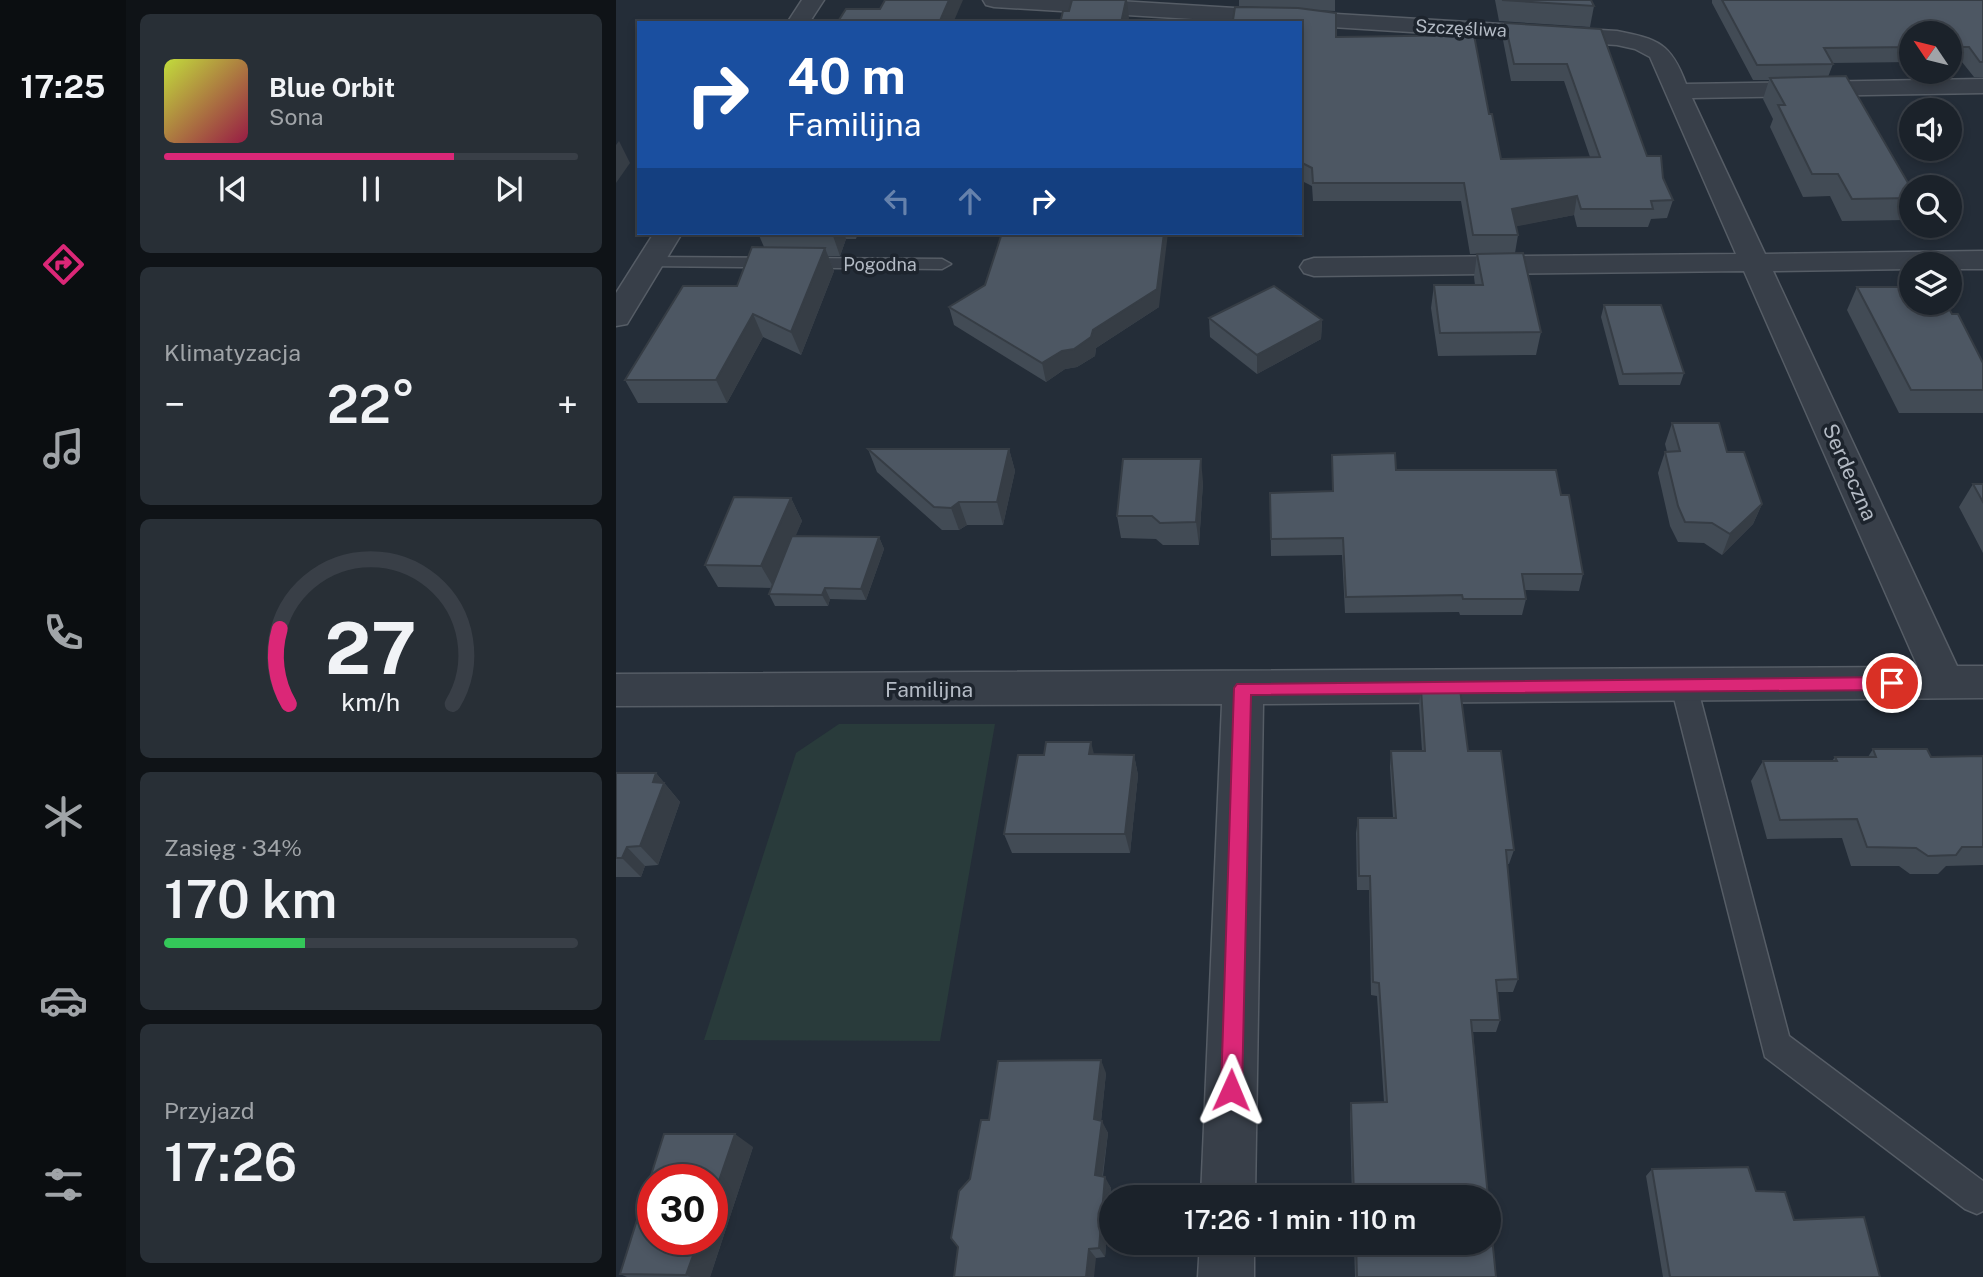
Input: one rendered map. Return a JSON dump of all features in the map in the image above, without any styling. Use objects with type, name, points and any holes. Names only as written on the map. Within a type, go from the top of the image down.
[{"type":"street","points":[[800,21],[813,0]]},
{"type":"street","name":"Szczęśliwa","points":[[994,0],[1617,38],[1657,49],[1664,57],[1677,91]]},
{"type":"street","points":[[1677,91],[1983,86]]},
{"type":"street","name":"Serdeczna","points":[[1677,91],[1944,682]]},
{"type":"street","points":[[616,317],[667,235]]},
{"type":"street","points":[[1314,267],[1983,260]]},
{"type":"street","name":"Pogodna","points":[[616,262],[650,262]]},
{"type":"street","name":"Familijna","points":[[616,690],[1684,686],[1983,682]]},
{"type":"street","points":[[1228,1185],[1243,688]]},
{"type":"street","points":[[1226,1277],[1227,1255]]},
{"type":"lane","name":"Pogodna","points":[[650,262],[943,264]]},
{"type":"lane","points":[[1684,686],[1776,1046],[1977,1197]]},
{"type":"shaded area","points":[[839,724],[995,724],[940,1041],[704,1040],[796,753]]},
{"type":"building","points":[[885,0],[949,0],[940,21],[838,21],[846,9],[880,9]]},
{"type":"building","points":[[1072,0],[1126,0],[1121,21],[1060,21],[1063,11],[1069,11]]},
{"type":"building","points":[[1502,0],[1591,0],[1594,6]]},
{"type":"building","points":[[1722,0],[1983,0],[1983,62],[1980,62],[1969,47],[1962,47],[1962,21],[1899,21],[1899,47],[1824,48],[1833,64],[1757,65]]},
{"type":"building","points":[[1235,7],[1298,8],[1336,13],[1336,37],[1474,35],[1489,114],[1492,114],[1501,159],[1600,157],[1567,64],[1514,64],[1505,23],[1601,29],[1647,156],[1661,156],[1663,178],[1673,200],[1651,201],[1653,209],[1581,209],[1577,196],[1512,209],[1518,235],[1473,235],[1464,183],[1313,183],[1312,168],[1302,163],[1302,21],[1157,21],[1233,20]]},
{"type":"building","points":[[1846,76],[1903,175],[1899,175],[1899,198],[1852,199],[1838,174],[1812,174],[1778,105],[1785,105],[1770,78]]},
{"type":"building","points":[[1001,235],[1164,235],[1157,289],[1093,330],[1091,337],[1074,349],[1062,351],[1042,363],[949,307],[985,285]]},
{"type":"building","points":[[752,247],[825,248],[791,332],[753,314],[716,380],[625,380],[683,286],[737,286]]},
{"type":"building","points":[[1523,253],[1541,332],[1440,333],[1434,285],[1483,285],[1477,254]]},
{"type":"building","points":[[1274,286],[1322,320],[1257,355],[1209,318]]},
{"type":"building","points":[[1857,287],[1899,287],[1899,315],[1959,315],[1983,363],[1983,390],[1911,390]]},
{"type":"building","points":[[1604,305],[1661,305],[1684,373],[1623,374]]},
{"type":"building","points":[[1672,423],[1719,423],[1727,452],[1744,452],[1762,504],[1730,534],[1712,523],[1685,522],[1678,506],[1665,452],[1680,451]]},
{"type":"building","points":[[868,449],[1009,449],[997,502],[959,502],[951,508],[934,507]]},
{"type":"building","points":[[1395,453],[1396,470],[1556,470],[1561,495],[1569,495],[1583,574],[1522,574],[1526,599],[1463,599],[1462,595],[1346,597],[1343,538],[1271,539],[1270,493],[1333,491],[1332,455]]},
{"type":"building","points":[[1123,459],[1201,459],[1196,522],[1160,523],[1152,516],[1117,516]]},
{"type":"building","points":[[1973,484],[1983,484],[1983,502]]},
{"type":"building","points":[[734,497],[791,498],[761,566],[705,565]]},
{"type":"building","points":[[792,536],[879,537],[861,589],[825,588],[822,595],[769,594]]},
{"type":"building","points":[[1421,689],[1460,689],[1468,751],[1501,751],[1514,850],[1506,850],[1518,979],[1496,980],[1500,1020],[1471,1020],[1487,1185],[1354,1185],[1351,1103],[1387,1102],[1379,983],[1373,982],[1370,876],[1359,876],[1358,818],[1396,818],[1391,751],[1425,751]]},
{"type":"building","points":[[1046,742],[1091,742],[1089,754],[1134,755],[1125,834],[1004,834],[1018,755],[1044,755]]},
{"type":"building","points":[[1873,749],[1927,749],[1931,757],[1983,756],[1983,847],[1962,847],[1956,855],[1928,856],[1916,848],[1867,847],[1857,819],[1780,820],[1763,761],[1837,761],[1835,757],[1876,757]]},
{"type":"building","points":[[616,773],[656,773],[653,782],[664,783],[640,846],[627,847],[622,858],[616,858]]},
{"type":"building","points":[[1101,1060],[1094,1119],[1102,1121],[1095,1175],[1105,1177],[1104,1185],[1099,1185],[1099,1248],[1089,1249],[1086,1277],[954,1277],[958,1247],[951,1238],[959,1191],[970,1179],[981,1120],[989,1120],[998,1061]]},
{"type":"building","points":[[664,1134],[735,1134],[725,1164],[655,1164]]},
{"type":"building","points":[[1748,1167],[1756,1191],[1785,1192],[1794,1220],[1864,1217],[1880,1277],[1670,1277],[1652,1169]]},
{"type":"building","points":[[637,1220],[637,1255],[693,1255],[686,1275],[620,1274]]},
{"type":"building","points":[[1356,1255],[1494,1255],[1496,1277],[1357,1277]]},
{"type":"route","points":[[1231,1090],[1243,688],[1892,683]]}]
